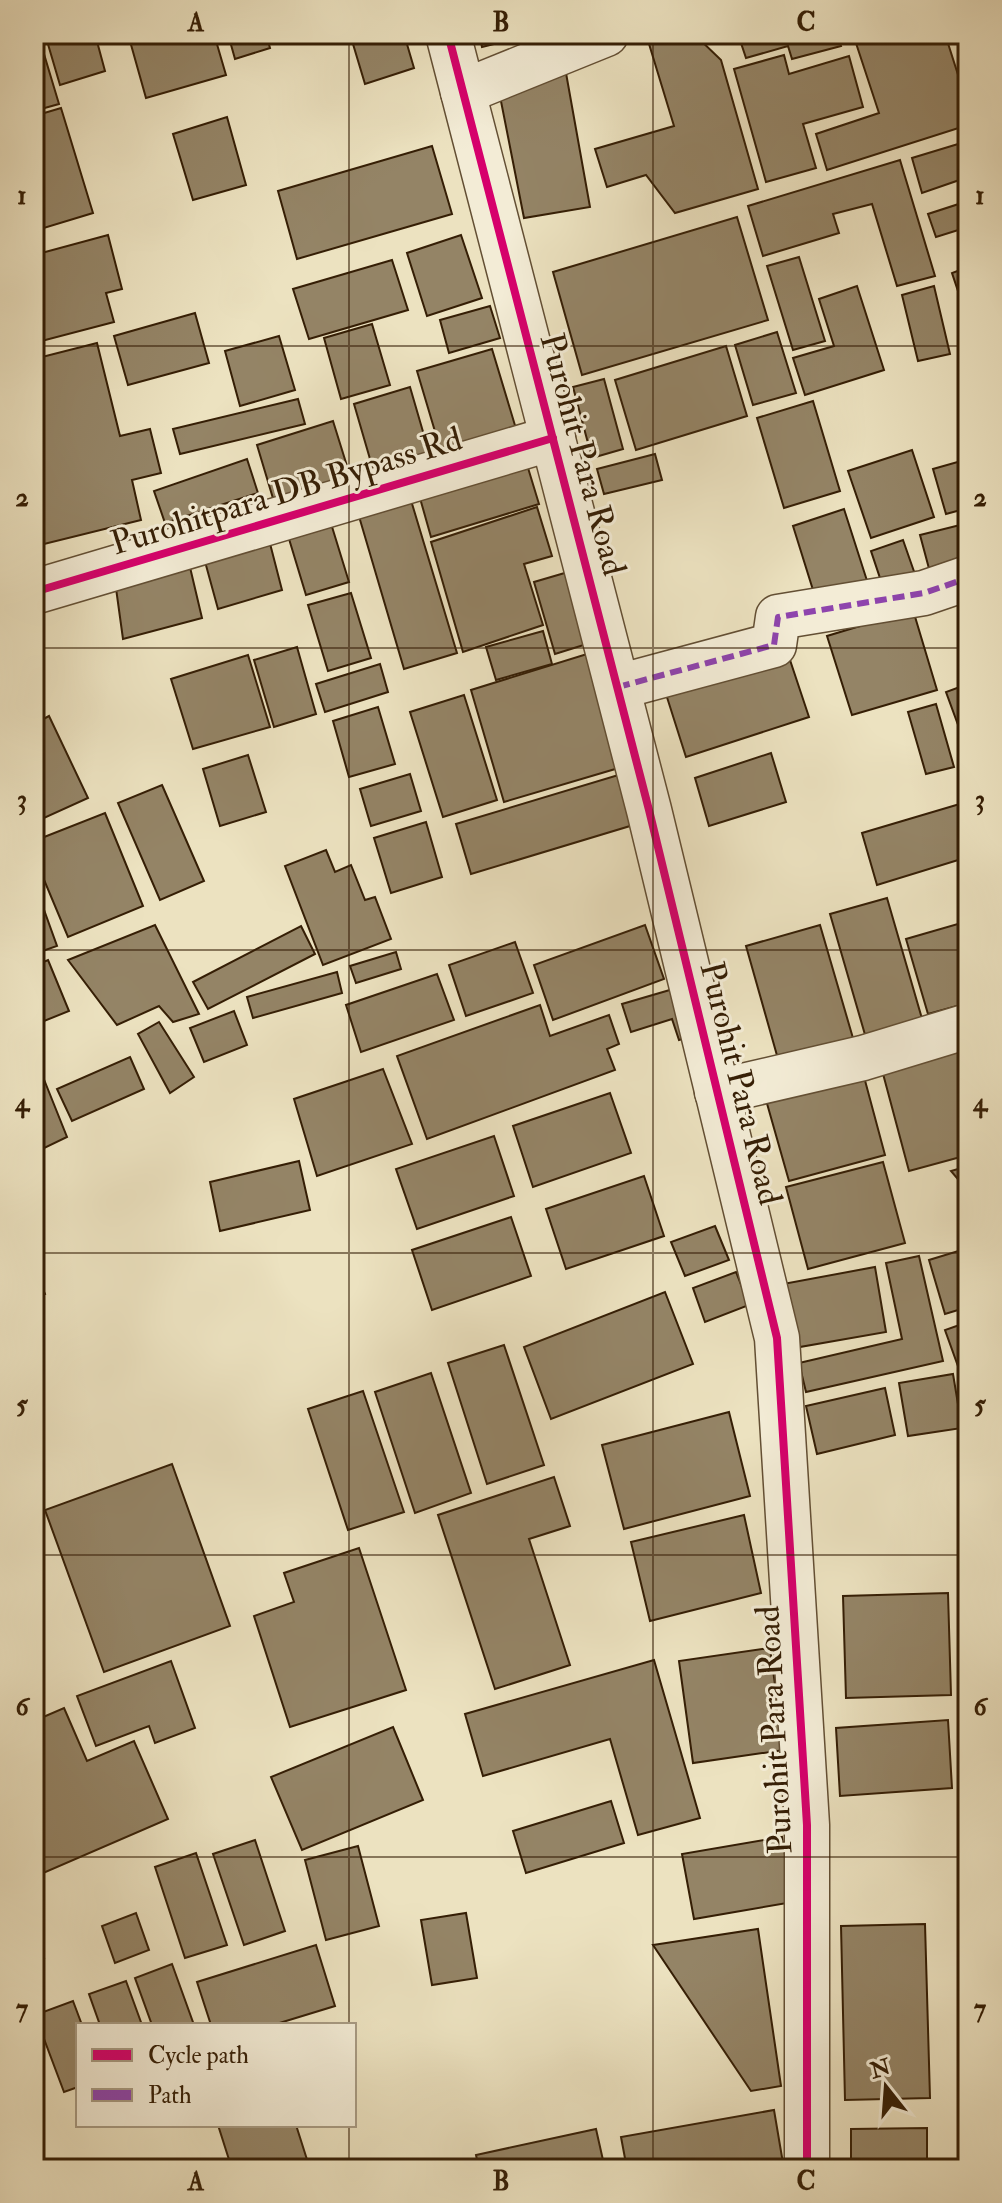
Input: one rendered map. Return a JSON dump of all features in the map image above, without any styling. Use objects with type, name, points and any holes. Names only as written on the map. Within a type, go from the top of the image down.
[{"type":"street","name":"Purohit Para Road","points":[[448,34],[618,687],[777,1338],[807,1825],[807,2169]]},
{"type":"street","points":[[463,92],[606,34]]},
{"type":"street","name":"Purohitpara DB Bypass Rd","points":[[34,592],[553,438]]},
{"type":"street","points":[[618,687],[774,645],[778,617],[924,593],[968,578]]},
{"type":"street","points":[[717,1092],[863,1058],[968,1026]]},
{"type":"building","points":[[34,34],[38,34],[59,104],[34,111]]},
{"type":"building","points":[[45,34],[95,34],[105,71],[60,85]]},
{"type":"building","points":[[128,34],[214,34],[226,75],[146,98]]},
{"type":"building","points":[[228,34],[266,34],[270,48],[235,59]]},
{"type":"building","points":[[350,34],[404,34],[414,68],[365,84]]},
{"type":"building","points":[[479,34],[521,34],[522,37],[482,47]]},
{"type":"building","points":[[646,34],[694,34],[721,60],[758,189],[675,213],[646,175],[607,187],[595,149],[674,126]]},
{"type":"building","points":[[738,34],[837,34],[841,46],[792,59],[788,46],[746,58]]},
{"type":"building","points":[[853,34],[945,34],[968,106],[968,125],[827,170],[816,134],[879,113]]},
{"type":"building","points":[[956,34],[968,34],[968,75]]},
{"type":"building","points":[[784,55],[789,74],[849,56],[863,107],[803,124],[816,168],[766,182],[734,69]]},
{"type":"building","points":[[566,73],[590,207],[524,218],[498,86]]},
{"type":"building","points":[[61,108],[93,213],[34,231],[34,116]]},
{"type":"building","points":[[227,117],[246,185],[193,200],[173,134]]},
{"type":"building","points":[[958,144],[968,177],[922,193],[912,158]]},
{"type":"building","points":[[432,146],[452,214],[297,259],[278,191]]},
{"type":"building","points":[[900,160],[935,276],[897,286],[872,204],[833,214],[839,233],[763,256],[748,206]]},
{"type":"building","points":[[968,201],[968,227],[936,237],[928,214]]},
{"type":"building","points":[[737,217],[768,320],[582,375],[553,272]]},
{"type":"building","points":[[108,235],[122,289],[106,293],[114,322],[34,343],[34,255]]},
{"type":"building","points":[[461,235],[482,298],[427,316],[407,253]]},
{"type":"building","points":[[799,257],[825,341],[793,350],[767,266]]},
{"type":"building","points":[[392,260],[408,310],[309,339],[293,289]]},
{"type":"building","points":[[968,267],[968,321],[952,273]]},
{"type":"building","points":[[857,286],[884,370],[805,395],[793,358],[834,346],[819,299]]},
{"type":"building","points":[[934,286],[950,354],[918,361],[902,295]]},
{"type":"building","points":[[490,306],[500,338],[449,353],[440,320]]},
{"type":"building","points":[[195,313],[209,363],[128,385],[114,336]]},
{"type":"building","points":[[372,324],[390,385],[341,399],[324,338]]},
{"type":"building","points":[[777,332],[796,393],[753,405],[735,345]]},
{"type":"building","points":[[279,336],[295,390],[240,406],[225,351]]},
{"type":"building","points":[[97,343],[120,436],[150,429],[161,473],[132,480],[141,520],[36,546],[34,359]]},
{"type":"building","points":[[726,346],[747,416],[636,450],[615,380]]},
{"type":"building","points":[[492,349],[520,442],[445,465],[417,371]]},
{"type":"building","points":[[604,379],[623,449],[592,458],[573,387]]},
{"type":"building","points":[[410,387],[433,466],[377,483],[354,404]]},
{"type":"building","points":[[298,399],[305,424],[180,454],[173,429]]},
{"type":"building","points":[[813,401],[840,491],[784,508],[757,418]]},
{"type":"building","points":[[333,421],[352,482],[275,505],[257,445]]},
{"type":"building","points":[[912,450],[934,517],[871,538],[848,471]]},
{"type":"building","points":[[655,454],[662,480],[604,494],[597,469]]},
{"type":"building","points":[[525,458],[539,504],[431,537],[418,491]]},
{"type":"building","points":[[247,459],[258,493],[165,523],[154,491]]},
{"type":"building","points":[[968,459],[968,508],[946,514],[933,469]]},
{"type":"building","points":[[410,497],[457,653],[404,669],[358,513]]},
{"type":"building","points":[[537,507],[552,556],[524,564],[543,625],[463,652],[431,542]]},
{"type":"building","points":[[844,509],[870,590],[818,606],[793,526]]},
{"type":"building","points":[[329,517],[349,582],[306,595],[286,529]]},
{"type":"building","points":[[968,523],[968,566],[931,576],[920,535]]},
{"type":"building","points":[[266,528],[282,590],[218,609],[201,547]]},
{"type":"building","points":[[903,540],[917,580],[884,590],[871,551]]},
{"type":"building","points":[[189,563],[202,618],[123,639],[115,581]]},
{"type":"building","points":[[568,572],[590,643],[555,654],[534,582]]},
{"type":"building","points":[[351,593],[371,658],[328,671],[308,605]]},
{"type":"building","points":[[913,610],[937,690],[852,715],[827,636]]},
{"type":"building","points":[[543,631],[552,664],[496,680],[486,647]]},
{"type":"building","points":[[297,647],[316,714],[274,727],[254,660]]},
{"type":"building","points":[[787,651],[809,717],[686,757],[665,691]]},
{"type":"building","points":[[587,654],[622,767],[504,802],[471,690]]},
{"type":"building","points":[[248,655],[270,727],[193,749],[171,679]]},
{"type":"building","points":[[380,664],[388,692],[325,712],[316,684]]},
{"type":"building","points":[[968,684],[968,752],[946,692]]},
{"type":"building","points":[[464,695],[497,800],[443,817],[410,712]]},
{"type":"building","points":[[936,704],[954,767],[926,774],[908,712]]},
{"type":"building","points":[[378,707],[395,764],[349,777],[333,721]]},
{"type":"building","points":[[49,716],[88,798],[44,818],[34,796],[34,724]]},
{"type":"building","points":[[771,753],[786,802],[709,826],[695,778]]},
{"type":"building","points":[[248,755],[266,812],[220,826],[203,769]]},
{"type":"building","points":[[625,773],[640,823],[471,874],[456,824]]},
{"type":"building","points":[[410,774],[421,811],[371,826],[360,789]]},
{"type":"building","points":[[162,785],[204,881],[160,900],[118,803]]},
{"type":"building","points":[[963,803],[968,820],[968,857],[877,885],[862,833]]},
{"type":"building","points":[[105,813],[143,906],[68,937],[34,856],[34,841]]},
{"type":"building","points":[[426,822],[442,877],[391,893],[374,838]]},
{"type":"building","points":[[326,850],[335,872],[351,865],[365,900],[375,897],[391,939],[323,965],[285,866]]},
{"type":"building","points":[[34,882],[57,946],[34,954]]},
{"type":"building","points":[[887,898],[925,1029],[868,1045],[830,914]]},
{"type":"building","points":[[968,921],[968,1003],[928,1014],[906,939]]},
{"type":"building","points":[[155,925],[199,1014],[173,1022],[159,1006],[117,1025],[68,960]]},
{"type":"building","points":[[645,925],[664,979],[553,1020],[534,965]]},
{"type":"building","points":[[820,925],[855,1045],[780,1066],[746,946]]},
{"type":"building","points":[[301,926],[315,954],[208,1009],[193,982]]},
{"type":"building","points":[[515,942],[533,993],[466,1016],[449,965]]},
{"type":"building","points":[[396,952],[401,969],[356,983],[350,966]]},
{"type":"building","points":[[48,960],[69,1011],[34,1025],[34,966]]},
{"type":"building","points":[[337,972],[342,993],[253,1018],[247,997]]},
{"type":"building","points":[[437,974],[454,1020],[361,1052],[346,1005]]},
{"type":"building","points":[[680,987],[696,1035],[679,1040],[672,1019],[631,1032],[622,1004]]},
{"type":"building","points":[[540,1005],[550,1036],[609,1015],[619,1044],[607,1049],[615,1070],[427,1139],[397,1056]]},
{"type":"building","points":[[234,1011],[247,1045],[204,1062],[190,1028]]},
{"type":"building","points":[[159,1022],[194,1077],[170,1093],[138,1034]]},
{"type":"building","points":[[959,1050],[968,1083],[968,1155],[909,1171],[882,1070]]},
{"type":"building","points":[[34,1057],[67,1137],[34,1153]]},
{"type":"building","points":[[130,1057],[144,1089],[72,1121],[57,1089]]},
{"type":"building","points":[[383,1069],[412,1144],[317,1176],[294,1099]]},
{"type":"building","points":[[863,1073],[885,1155],[789,1181],[766,1100]]},
{"type":"building","points":[[610,1093],[631,1153],[533,1187],[513,1126]]},
{"type":"building","points":[[494,1136],[514,1196],[417,1229],[396,1169]]},
{"type":"building","points":[[299,1161],[310,1210],[220,1231],[210,1182]]},
{"type":"building","points":[[883,1162],[905,1243],[808,1269],[786,1187]]},
{"type":"building","points":[[968,1166],[968,1191],[951,1171]]},
{"type":"building","points":[[644,1176],[664,1236],[566,1269],[546,1209]]},
{"type":"building","points":[[511,1217],[531,1276],[432,1310],[412,1250]]},
{"type":"building","points":[[715,1226],[729,1260],[685,1276],[671,1242]]},
{"type":"building","points":[[968,1248],[968,1307],[945,1314],[929,1260]]},
{"type":"building","points":[[919,1256],[943,1361],[806,1392],[799,1363],[902,1339],[886,1263]]},
{"type":"building","points":[[875,1267],[886,1332],[794,1348],[783,1284]]},
{"type":"building","points":[[34,1269],[45,1294],[34,1299]]},
{"type":"building","points":[[736,1272],[749,1305],[705,1322],[693,1288]]},
{"type":"building","points":[[665,1292],[693,1364],[551,1419],[524,1347]]},
{"type":"building","points":[[968,1322],[968,1394],[945,1330]]},
{"type":"building","points":[[504,1345],[544,1465],[487,1484],[448,1363]]},
{"type":"building","points":[[431,1373],[471,1493],[415,1513],[375,1392]]},
{"type":"building","points":[[953,1374],[962,1428],[908,1436],[899,1383]]},
{"type":"building","points":[[885,1388],[895,1435],[817,1454],[806,1406]]},
{"type":"building","points":[[363,1391],[404,1512],[348,1530],[308,1409]]},
{"type":"building","points":[[729,1412],[750,1496],[624,1529],[602,1445]]},
{"type":"building","points":[[172,1464],[230,1626],[104,1672],[45,1510]]},
{"type":"building","points":[[554,1477],[570,1526],[529,1539],[570,1665],[495,1689],[438,1515]]},
{"type":"building","points":[[744,1515],[761,1593],[650,1621],[631,1542]]},
{"type":"building","points":[[359,1548],[406,1690],[290,1727],[254,1616],[294,1602],[284,1573]]},
{"type":"building","points":[[948,1593],[951,1695],[846,1698],[843,1596]]},
{"type":"building","points":[[770,1648],[784,1750],[693,1763],[679,1661]]},
{"type":"building","points":[[654,1660],[700,1818],[638,1835],[610,1739],[483,1776],[465,1714]]},
{"type":"building","points":[[171,1661],[195,1728],[155,1743],[149,1726],[96,1746],[77,1696]]},
{"type":"building","points":[[64,1708],[87,1761],[134,1741],[168,1819],[34,1877],[34,1721]]},
{"type":"building","points":[[968,1714],[968,1778],[964,1715]]},
{"type":"building","points":[[948,1720],[952,1788],[840,1796],[836,1728]]},
{"type":"building","points":[[393,1727],[423,1800],[302,1850],[271,1777]]},
{"type":"building","points":[[611,1801],[624,1843],[526,1873],[513,1831]]},
{"type":"building","points":[[782,1837],[793,1902],[694,1919],[682,1854]]},
{"type":"building","points":[[255,1840],[285,1931],[244,1945],[213,1854]]},
{"type":"building","points":[[358,1846],[379,1926],[326,1940],[305,1860]]},
{"type":"building","points":[[196,1853],[227,1945],[185,1958],[155,1867]]},
{"type":"building","points":[[136,1913],[149,1950],[115,1963],[102,1926]]},
{"type":"building","points":[[466,1913],[477,1978],[432,1985],[421,1920]]},
{"type":"building","points":[[925,1924],[930,2098],[845,2100],[841,1926]]},
{"type":"building","points":[[34,1929],[44,1958],[34,1961]]},
{"type":"building","points":[[758,1929],[781,2086],[751,2091],[653,1945]]},
{"type":"building","points":[[316,1945],[335,2006],[280,2023],[210,2023],[197,1982]]},
{"type":"building","points":[[172,1964],[193,2023],[151,2023],[135,1978]]},
{"type":"building","points":[[126,1981],[141,2023],[99,2023],[89,1994]]},
{"type":"building","points":[[73,2001],[81,2023],[76,2023],[76,2088],[64,2092],[35,2015]]},
{"type":"building","points":[[774,2110],[784,2169],[627,2169],[621,2137]]},
{"type":"building","points":[[219,2127],[297,2127],[310,2169],[232,2169]]},
{"type":"building","points":[[927,2128],[927,2169],[851,2169],[851,2129]]},
{"type":"building","points":[[596,2129],[605,2169],[479,2169],[476,2155]]},
{"type":"marked path","points":[[618,687],[774,645],[778,617],[924,593],[968,578]]},
{"type":"cycle path","points":[[448,34],[649,810],[777,1338],[807,1825],[807,2169]]},
{"type":"cycle path","points":[[34,592],[553,438]]}]
